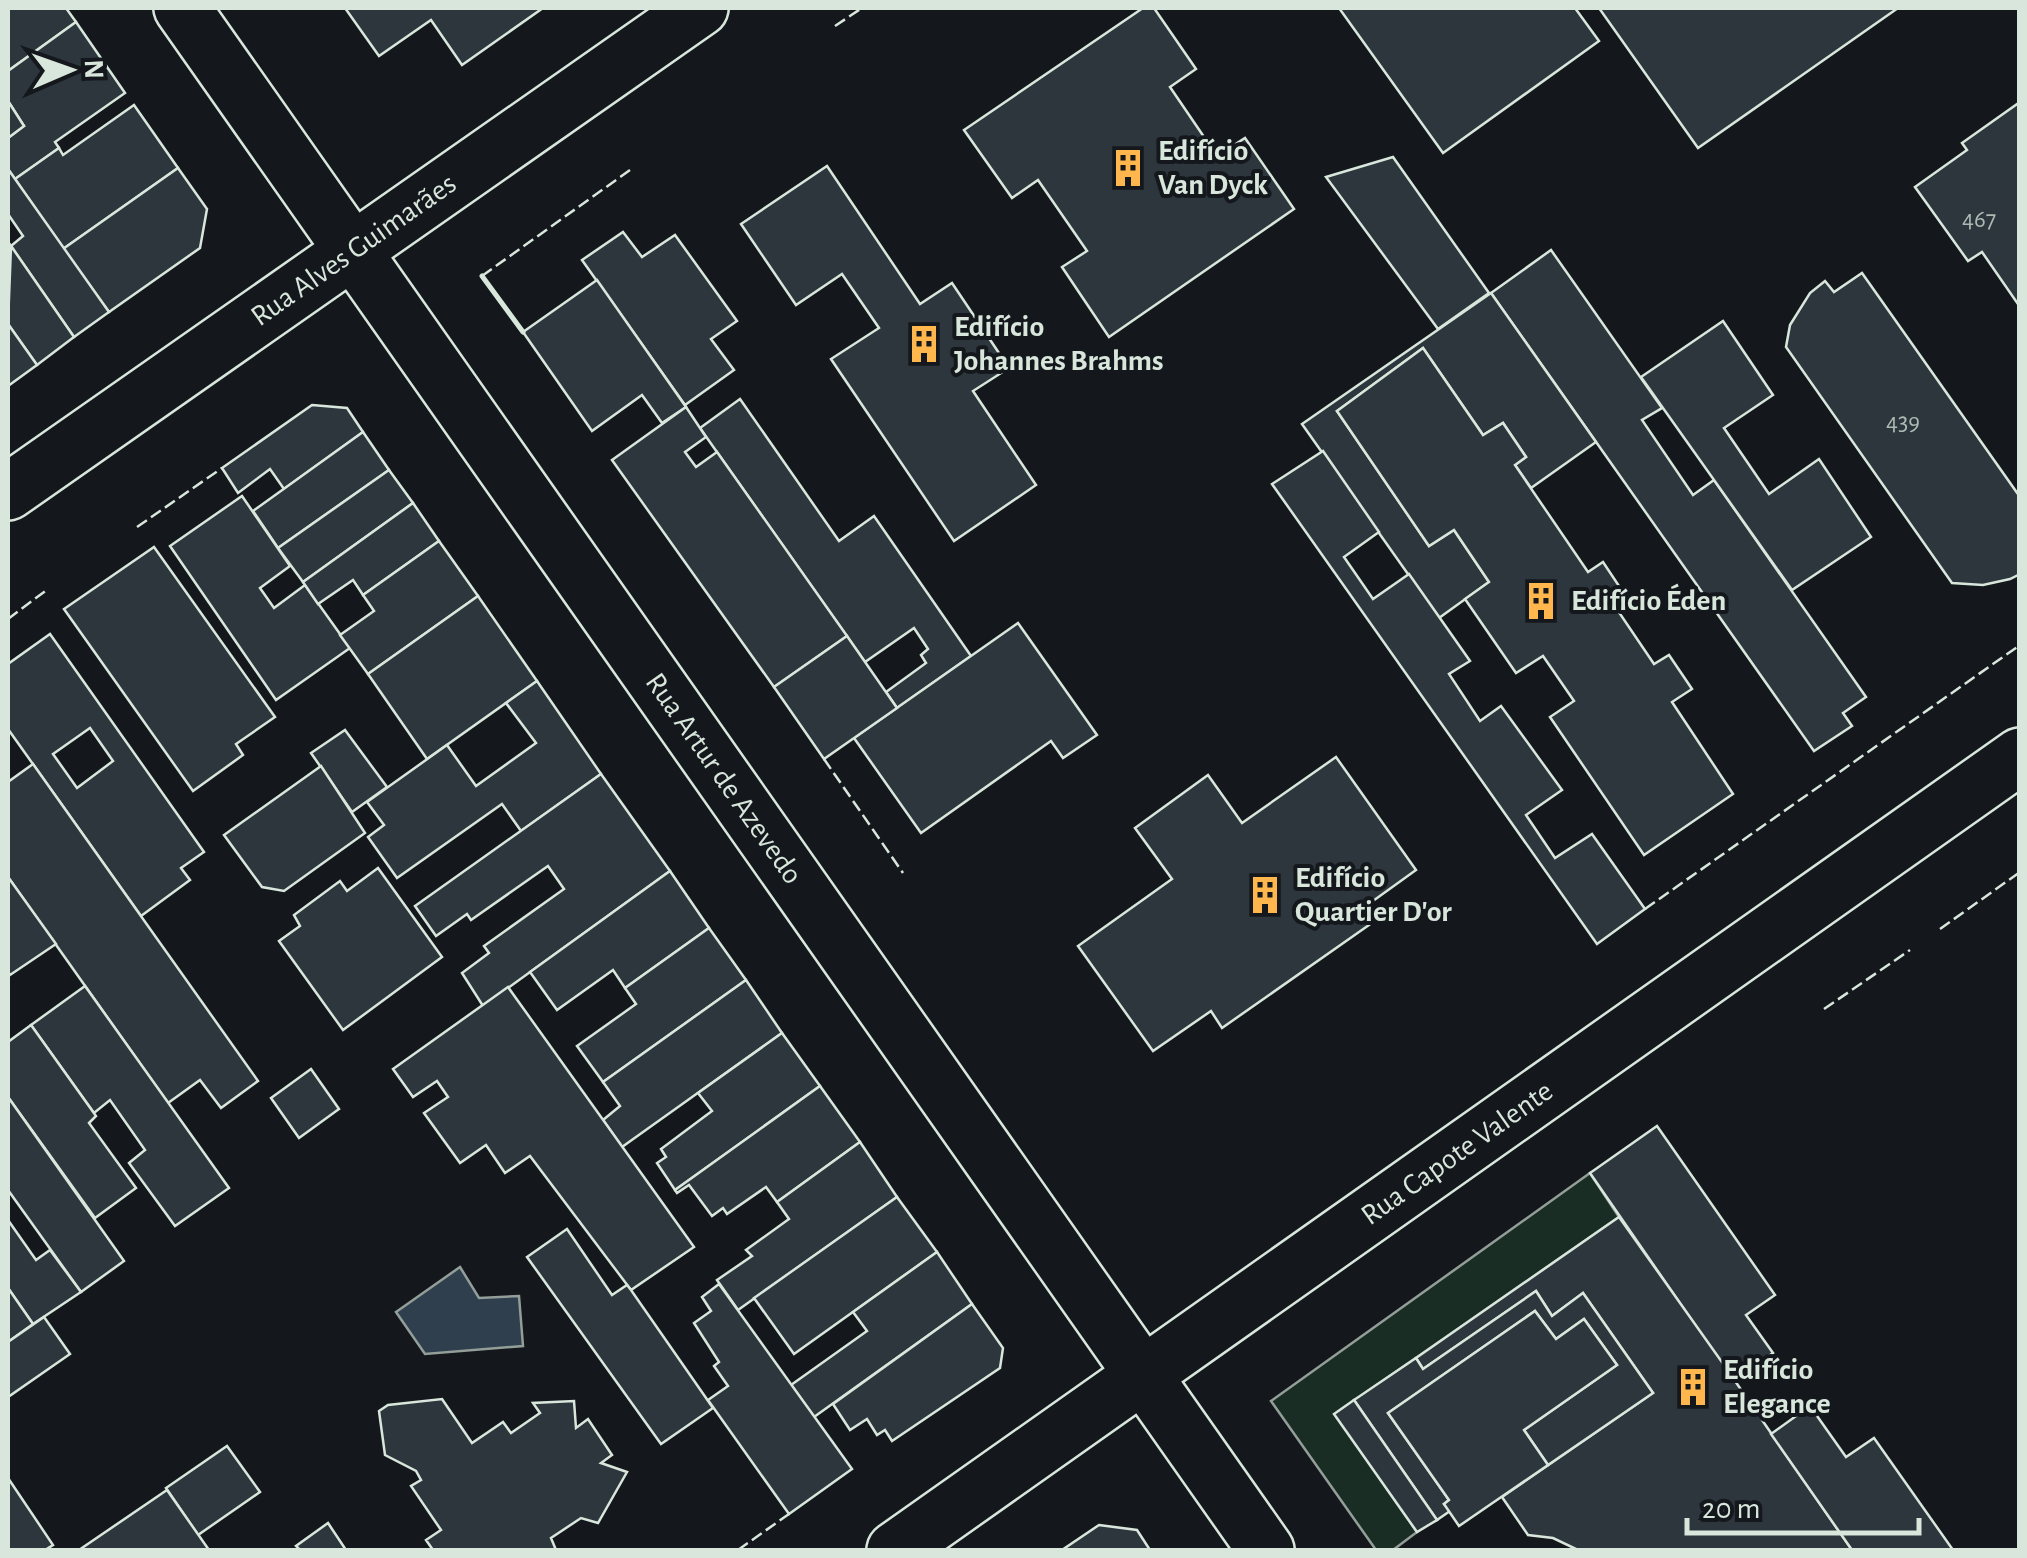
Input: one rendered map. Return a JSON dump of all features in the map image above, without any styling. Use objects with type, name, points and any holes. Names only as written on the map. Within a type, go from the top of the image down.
[{"type":"street","name":"Rua Artur de Azevedo","points":[[182,8],[1266,1550]]},
{"type":"street","name":"Rua Alves Guimarães","points":[[8,492],[700,8]]},
{"type":"street","name":"Rua Capote Valente","points":[[894,1550],[2020,756]]},
{"type":"green space","points":[[1590,1173],[1619,1217],[1335,1414],[1417,1532],[1393,1550],[1376,1550],[1271,1401]]},
{"type":"water","points":[[460,1267],[479,1298],[519,1296],[523,1346],[425,1354],[396,1312]]},
{"type":"building","points":[[8,8],[66,8],[76,22],[8,71]]},
{"type":"building","points":[[345,8],[543,8],[462,65],[431,20],[379,56]]},
{"type":"building","name":"Edifício Van Dyck","points":[[1143,8],[1154,8],[1196,69],[1170,87],[1217,156],[1245,138],[1294,209],[1109,337],[1062,267],[1087,251],[1038,180],[1012,198],[964,130]]},
{"type":"building","points":[[1339,8],[1575,8],[1599,41],[1443,153]]},
{"type":"building","points":[[1599,8],[1898,8],[1698,148]]},
{"type":"building","points":[[76,22],[125,93],[55,142],[59,148],[15,179],[8,169],[8,138],[24,126],[8,101],[8,71]]},
{"type":"building","points":[[8,101],[24,126],[8,138]]},
{"type":"building","points":[[2020,102],[2020,307],[1982,252],[1968,261],[1915,187],[1967,150],[1962,143]]},
{"type":"building","points":[[134,105],[178,168],[63,249],[15,179],[59,148],[63,155]]},
{"type":"building","points":[[1393,157],[1489,293],[1438,329],[1326,177]]},
{"type":"building","name":"Edifício Johannes Brahms","points":[[827,166],[920,304],[952,283],[1009,368],[973,391],[1036,485],[954,541],[831,359],[879,328],[842,274],[796,305],[741,224]]},
{"type":"building","points":[[178,168],[207,209],[200,248],[109,312],[63,249]]},
{"type":"building","points":[[8,169],[109,312],[74,337],[11,246],[23,236],[8,214]]},
{"type":"building","points":[[623,232],[642,257],[675,235],[737,321],[711,339],[734,370],[685,405],[582,260]]},
{"type":"building","points":[[11,246],[74,337],[37,365],[8,324]]},
{"type":"building","points":[[1551,250],[1662,408],[1642,420],[1693,495],[1714,480],[1866,697],[1843,713],[1852,726],[1814,751],[1491,293]]},
{"type":"building","points":[[1862,273],[2020,497],[2020,574],[1983,585],[1952,583],[1786,347],[1790,325],[1810,293],[1825,281],[1834,292]]},
{"type":"building","points":[[597,280],[686,407],[662,423],[642,395],[592,431],[523,332]]},
{"type":"building","points":[[1491,293],[1596,442],[1531,488],[1515,465],[1526,457],[1503,423],[1483,435],[1423,348],[1337,411],[1429,546],[1454,530],[1489,582],[1439,618],[1302,424]]},
{"type":"building","points":[[1723,321],[1773,395],[1724,428],[1769,494],[1819,459],[1871,537],[1792,590],[1641,377]]},
{"type":"building","points":[[8,324],[37,365],[8,386]]},
{"type":"building","name":"Edifício Éden","points":[[1423,348],[1483,435],[1503,423],[1526,457],[1515,465],[1588,572],[1603,562],[1625,595],[1612,602],[1654,664],[1669,655],[1692,689],[1672,702],[1733,794],[1644,855],[1550,717],[1574,701],[1543,656],[1516,673],[1465,599],[1489,582],[1454,530],[1429,546],[1337,411]]},
{"type":"building","points":[[740,399],[839,541],[874,516],[971,656],[897,708],[886,692],[926,663],[921,655],[928,649],[914,628],[865,662],[700,428]]},
{"type":"building","points":[[312,405],[347,408],[363,432],[284,489],[270,469],[238,493],[222,468]]},
{"type":"building","points":[[686,407],[706,437],[685,452],[696,467],[717,452],[847,636],[774,687],[612,460]]},
{"type":"building","points":[[363,432],[389,470],[278,548],[253,511]]},
{"type":"building","points":[[1323,451],[1379,532],[1344,557],[1373,599],[1409,574],[1470,661],[1449,674],[1480,721],[1501,706],[1562,790],[1526,815],[1555,858],[1592,834],[1645,909],[1597,944],[1272,484]]},
{"type":"building","points":[[389,470],[413,503],[303,582],[278,548]]},
{"type":"building","points":[[242,496],[290,566],[260,588],[274,608],[305,585],[350,648],[276,700],[170,546]]},
{"type":"building","points":[[413,503],[439,541],[363,595],[353,580],[318,604],[303,582]]},
{"type":"building","points":[[439,541],[478,596],[368,674],[340,635],[374,611],[363,595]]},
{"type":"building","points":[[154,547],[275,717],[236,744],[243,755],[193,791],[64,609]]},
{"type":"building","points":[[478,596],[537,681],[427,759],[368,674]]},
{"type":"building","points":[[1018,623],[1097,735],[1063,758],[1051,741],[921,833],[854,738]]},
{"type":"building","points":[[50,634],[204,852],[181,868],[190,880],[141,916],[8,729],[8,664]],"holes":[[[90,728],[113,761],[77,788],[53,754]]]},
{"type":"building","points":[[847,636],[897,708],[824,759],[774,687]]},
{"type":"building","points":[[537,681],[601,774],[521,831],[502,804],[397,878],[368,837],[384,825],[367,802],[447,745],[476,786],[536,743],[506,703]]},
{"type":"building","points":[[345,730],[387,787],[352,812],[311,753]]},
{"type":"building","name":"Edifício Quartier D'or","points":[[1336,757],[1416,870],[1359,911],[1369,925],[1222,1028],[1211,1011],[1153,1051],[1078,946],[1172,879],[1135,828],[1208,775],[1242,823]]},
{"type":"building","points":[[33,764],[258,1081],[221,1108],[200,1080],[168,1103],[8,877],[8,782]]},
{"type":"building","points":[[321,766],[365,833],[284,891],[262,887],[224,835]]},
{"type":"building","points":[[601,774],[670,871],[483,1006],[462,973],[489,953],[484,946],[564,889],[548,866],[471,920],[467,914],[436,936],[415,906]]},
{"type":"building","points":[[378,868],[442,957],[343,1030],[279,941],[300,926],[294,915],[340,881],[347,891]]},
{"type":"building","points":[[670,871],[709,928],[625,988],[613,970],[557,1010],[530,972]]},
{"type":"building","points":[[8,877],[56,944],[10,975],[8,971]]},
{"type":"building","points":[[709,928],[746,980],[603,1082],[577,1046],[636,1004],[625,988]]},
{"type":"building","points":[[746,980],[782,1033],[622,1147],[603,1120],[620,1106],[603,1082]]},
{"type":"building","points":[[85,986],[229,1188],[175,1226],[129,1163],[145,1150],[110,1100],[94,1113],[31,1025]]},
{"type":"building","points":[[508,987],[694,1247],[631,1290],[530,1156],[505,1173],[486,1145],[460,1163],[424,1113],[448,1097],[437,1081],[413,1097],[393,1069]]},
{"type":"building","points":[[31,1025],[96,1116],[89,1123],[136,1188],[95,1218],[8,1097],[8,1042]]},
{"type":"building","points":[[782,1033],[820,1086],[675,1190],[657,1163],[666,1157],[661,1149],[712,1111],[698,1093]]},
{"type":"building","points":[[311,1069],[339,1109],[299,1138],[271,1098]]},
{"type":"building","points":[[820,1086],[860,1142],[777,1202],[766,1187],[727,1214],[723,1208],[712,1216],[689,1185],[677,1193],[675,1190]]},
{"type":"building","points":[[8,1097],[124,1261],[81,1292],[8,1190]]},
{"type":"building","points":[[1657,1126],[1775,1295],[1746,1315],[1773,1353],[1733,1380],[1590,1173]]},
{"type":"building","points":[[860,1142],[897,1197],[738,1310],[717,1280],[752,1256],[746,1250],[789,1219],[777,1202]]},
{"type":"building","points":[[897,1197],[937,1252],[794,1354],[754,1298]]},
{"type":"building","name":"Edifício Elegance","points":[[1619,1217],[1852,1550],[1578,1550],[1553,1538],[1528,1535],[1502,1497],[1653,1393],[1583,1293],[1552,1316],[1536,1291],[1423,1369],[1416,1358]]},
{"type":"building","points":[[8,1220],[36,1260],[50,1250],[81,1292],[33,1324],[8,1288]]},
{"type":"building","points":[[567,1229],[612,1295],[627,1285],[713,1408],[661,1444],[527,1257]]},
{"type":"building","points":[[937,1252],[972,1304],[814,1417],[791,1385],[867,1331],[853,1312]]},
{"type":"building","points":[[719,1284],[852,1469],[789,1514],[708,1400],[728,1386],[714,1366],[719,1362],[694,1323],[711,1311],[702,1297]]},
{"type":"building","points":[[8,1288],[33,1324],[8,1342]]},
{"type":"building","points":[[1536,1291],[1552,1316],[1583,1293],[1653,1393],[1548,1465],[1524,1430],[1617,1365],[1584,1319],[1556,1339],[1535,1311],[1388,1413],[1449,1500],[1444,1504],[1450,1511],[1437,1520],[1354,1400],[1416,1358],[1423,1369]]},
{"type":"building","points":[[972,1304],[1003,1348],[1000,1368],[892,1441],[885,1430],[877,1435],[867,1419],[850,1430],[833,1404]]},
{"type":"building","points":[[1535,1311],[1556,1339],[1584,1319],[1617,1365],[1524,1430],[1548,1465],[1459,1526],[1444,1504],[1449,1500],[1388,1413]]},
{"type":"building","points":[[44,1317],[70,1354],[8,1397],[8,1342]]},
{"type":"building","points":[[442,1399],[472,1443],[503,1422],[511,1433],[540,1413],[533,1403],[574,1401],[576,1428],[588,1419],[612,1455],[601,1463],[627,1472],[598,1523],[581,1518],[551,1538],[556,1550],[433,1550],[426,1540],[441,1530],[411,1486],[421,1480],[416,1471],[385,1455],[379,1411],[388,1405]]},
{"type":"building","points":[[1354,1400],[1437,1520],[1417,1532],[1334,1414]]},
{"type":"building","points":[[1810,1406],[1846,1457],[1874,1438],[1953,1550],[1852,1550],[1771,1434]]},
{"type":"building","points":[[227,1446],[260,1492],[198,1535],[166,1488]]},
{"type":"building","points":[[8,1478],[53,1545],[45,1550],[8,1550]]},
{"type":"building","points":[[167,1490],[209,1550],[79,1550]]},
{"type":"building","points":[[328,1523],[346,1550],[300,1550],[296,1546]]},
{"type":"building","points":[[1099,1525],[1137,1530],[1150,1550],[1062,1550]]},
{"type":"fence","points":[[835,26],[862,8]]},
{"type":"fence","points":[[482,276],[630,170]]},
{"type":"fence","points":[[137,527],[222,468]]},
{"type":"fence","points":[[8,619],[48,589]]},
{"type":"fence","points":[[1645,909],[2020,645]]},
{"type":"fence","points":[[824,759],[903,873]]},
{"type":"fence","points":[[1940,929],[2020,872]]},
{"type":"fence","points":[[1824,1009],[1910,950]]},
{"type":"fence","points":[[738,1550],[789,1514]]},
{"type":"wall","points":[[482,276],[523,332]]},
{"type":"place","name":"Edifício Van Dyck","points":[[1128,168]]},
{"type":"place","name":"Edifício Johannes Brahms","points":[[924,344]]},
{"type":"place","name":"Edifício Éden","points":[[1541,601]]},
{"type":"place","name":"Edifício Quartier D'or","points":[[1265,895]]},
{"type":"place","name":"Edifício Elegance","points":[[1693,1387]]}]
